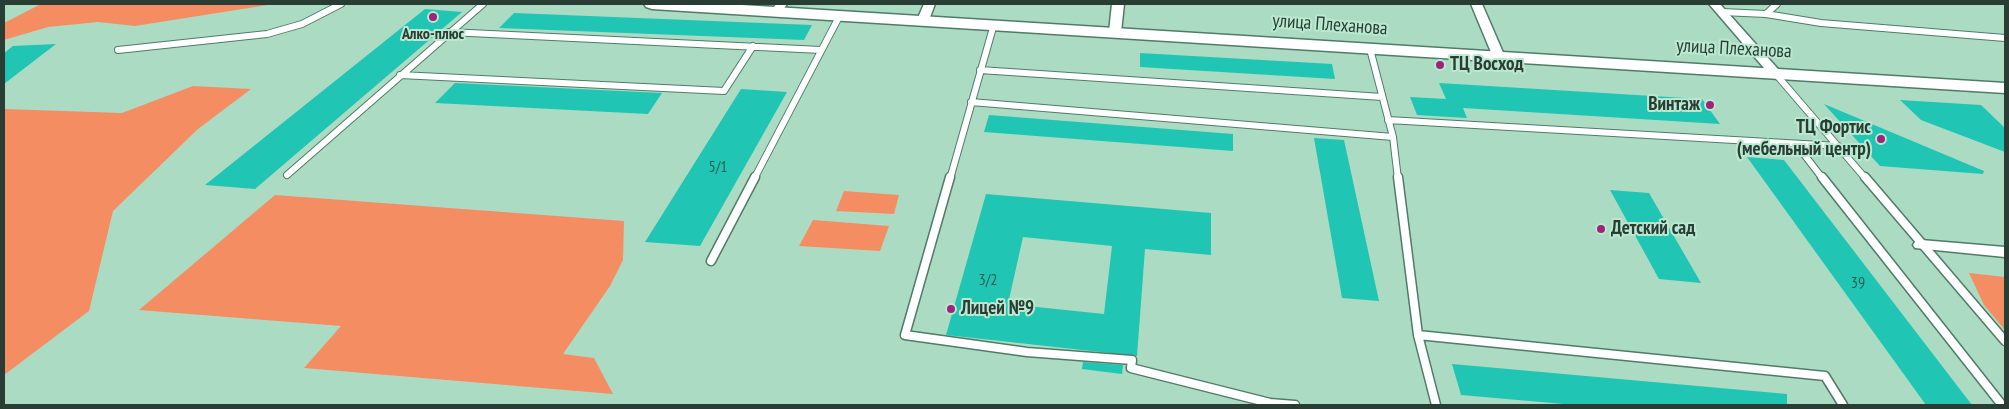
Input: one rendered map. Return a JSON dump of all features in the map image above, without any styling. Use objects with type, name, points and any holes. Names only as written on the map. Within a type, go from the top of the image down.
[{"type":"main road","name":"улица Плеханова","points":[[652,4],[779,7],[840,15],[926,12],[994,24],[2005,88]]},
{"type":"street","points":[[1115,32],[1118,4]]},
{"type":"street","points":[[1476,4],[1499,57]]},
{"type":"street","points":[[1718,8],[1774,72]]},
{"type":"street","points":[[1921,245],[2005,252]]},
{"type":"lane","points":[[118,50],[268,34],[302,24],[341,4]]},
{"type":"lane","points":[[288,175],[483,4]]},
{"type":"lane","points":[[1766,14],[1776,4]]},
{"type":"lane","points":[[1718,8],[1821,23],[2005,38]]},
{"type":"lane","points":[[711,261],[840,15]]},
{"type":"lane","points":[[994,24],[905,335],[1027,352],[1132,360],[1131,368],[1270,403],[1295,405]]},
{"type":"lane","points":[[449,32],[821,50]]},
{"type":"lane","points":[[400,75],[724,90],[753,46]]},
{"type":"lane","points":[[1370,49],[1392,137],[1418,335],[1436,405]]},
{"type":"lane","points":[[980,70],[1382,97]]},
{"type":"lane","points":[[1774,72],[2005,341]]},
{"type":"lane","points":[[971,102],[1392,137]]},
{"type":"lane","points":[[1388,120],[1838,146]]},
{"type":"lane","points":[[1796,144],[2002,405]]},
{"type":"lane","points":[[1418,335],[1825,376],[1843,405]]},
{"type":"shaded area","points":[[41,4],[274,4],[135,26],[98,22],[48,27],[4,40],[4,23]]},
{"type":"shaded area","points":[[193,86],[251,89],[198,129],[113,211],[89,311],[4,375],[4,109],[122,113]]},
{"type":"shaded area","points":[[844,191],[899,195],[894,214],[836,211]]},
{"type":"shaded area","points":[[275,195],[624,221],[623,260],[610,286],[563,354],[594,358],[613,394],[304,368],[341,326],[139,310]]},
{"type":"shaded area","points":[[813,220],[889,226],[880,251],[799,246]]},
{"type":"shaded area","points":[[1969,273],[2005,277],[2005,330],[1984,305]]},
{"type":"building","points":[[425,9],[462,12],[255,189],[205,185]]},
{"type":"building","points":[[514,13],[812,25],[804,40],[499,28]]},
{"type":"building","points":[[56,44],[4,84],[4,53],[13,46]]},
{"type":"building","points":[[1140,53],[1332,64],[1335,79],[1140,67]]},
{"type":"building","points":[[455,83],[662,93],[648,114],[435,103]]},
{"type":"building","points":[[1439,83],[1702,99],[1720,124],[1463,108],[1467,118],[1417,115],[1410,97],[1446,99]]},
{"type":"building","points":[[741,89],[787,92],[700,246],[645,242]]},
{"type":"building","points":[[1900,100],[1981,105],[2005,128],[2005,152],[1921,120]]},
{"type":"building","name":"ТЦ Фортис (мебельный центр)","points":[[1824,104],[1984,171],[1983,174],[1880,166]]},
{"type":"building","points":[[989,115],[1233,134],[1233,151],[984,132]]},
{"type":"building","points":[[1314,138],[1344,140],[1379,301],[1342,298]]},
{"type":"building","points":[[1747,157],[1784,160],[1972,405],[1926,405]]},
{"type":"building","points":[[1610,190],[1649,193],[1701,283],[1659,279]]},
{"type":"building","points":[[986,194],[1211,213],[1211,255],[1145,249],[1137,356],[946,335]],"holes":[[[1023,237],[1112,246],[1104,314],[1008,304]]]},
{"type":"building","points":[[1083,362],[1123,365],[1122,374],[1082,369]]},
{"type":"building","points":[[1452,364],[1787,394],[1787,405],[1575,405],[1461,395]]},
{"type":"place","name":"Алко-плюс","points":[[433,17]]},
{"type":"place","name":"ТЦ Восход","points":[[1440,65]]},
{"type":"place","name":"Винтаж","points":[[1710,105]]},
{"type":"place","name":"ТЦ Фортис (мебельный центр)","points":[[1881,139]]},
{"type":"place","name":"Детский сад","points":[[1601,229]]},
{"type":"place","name":"Лицей №9","points":[[951,309]]}]
